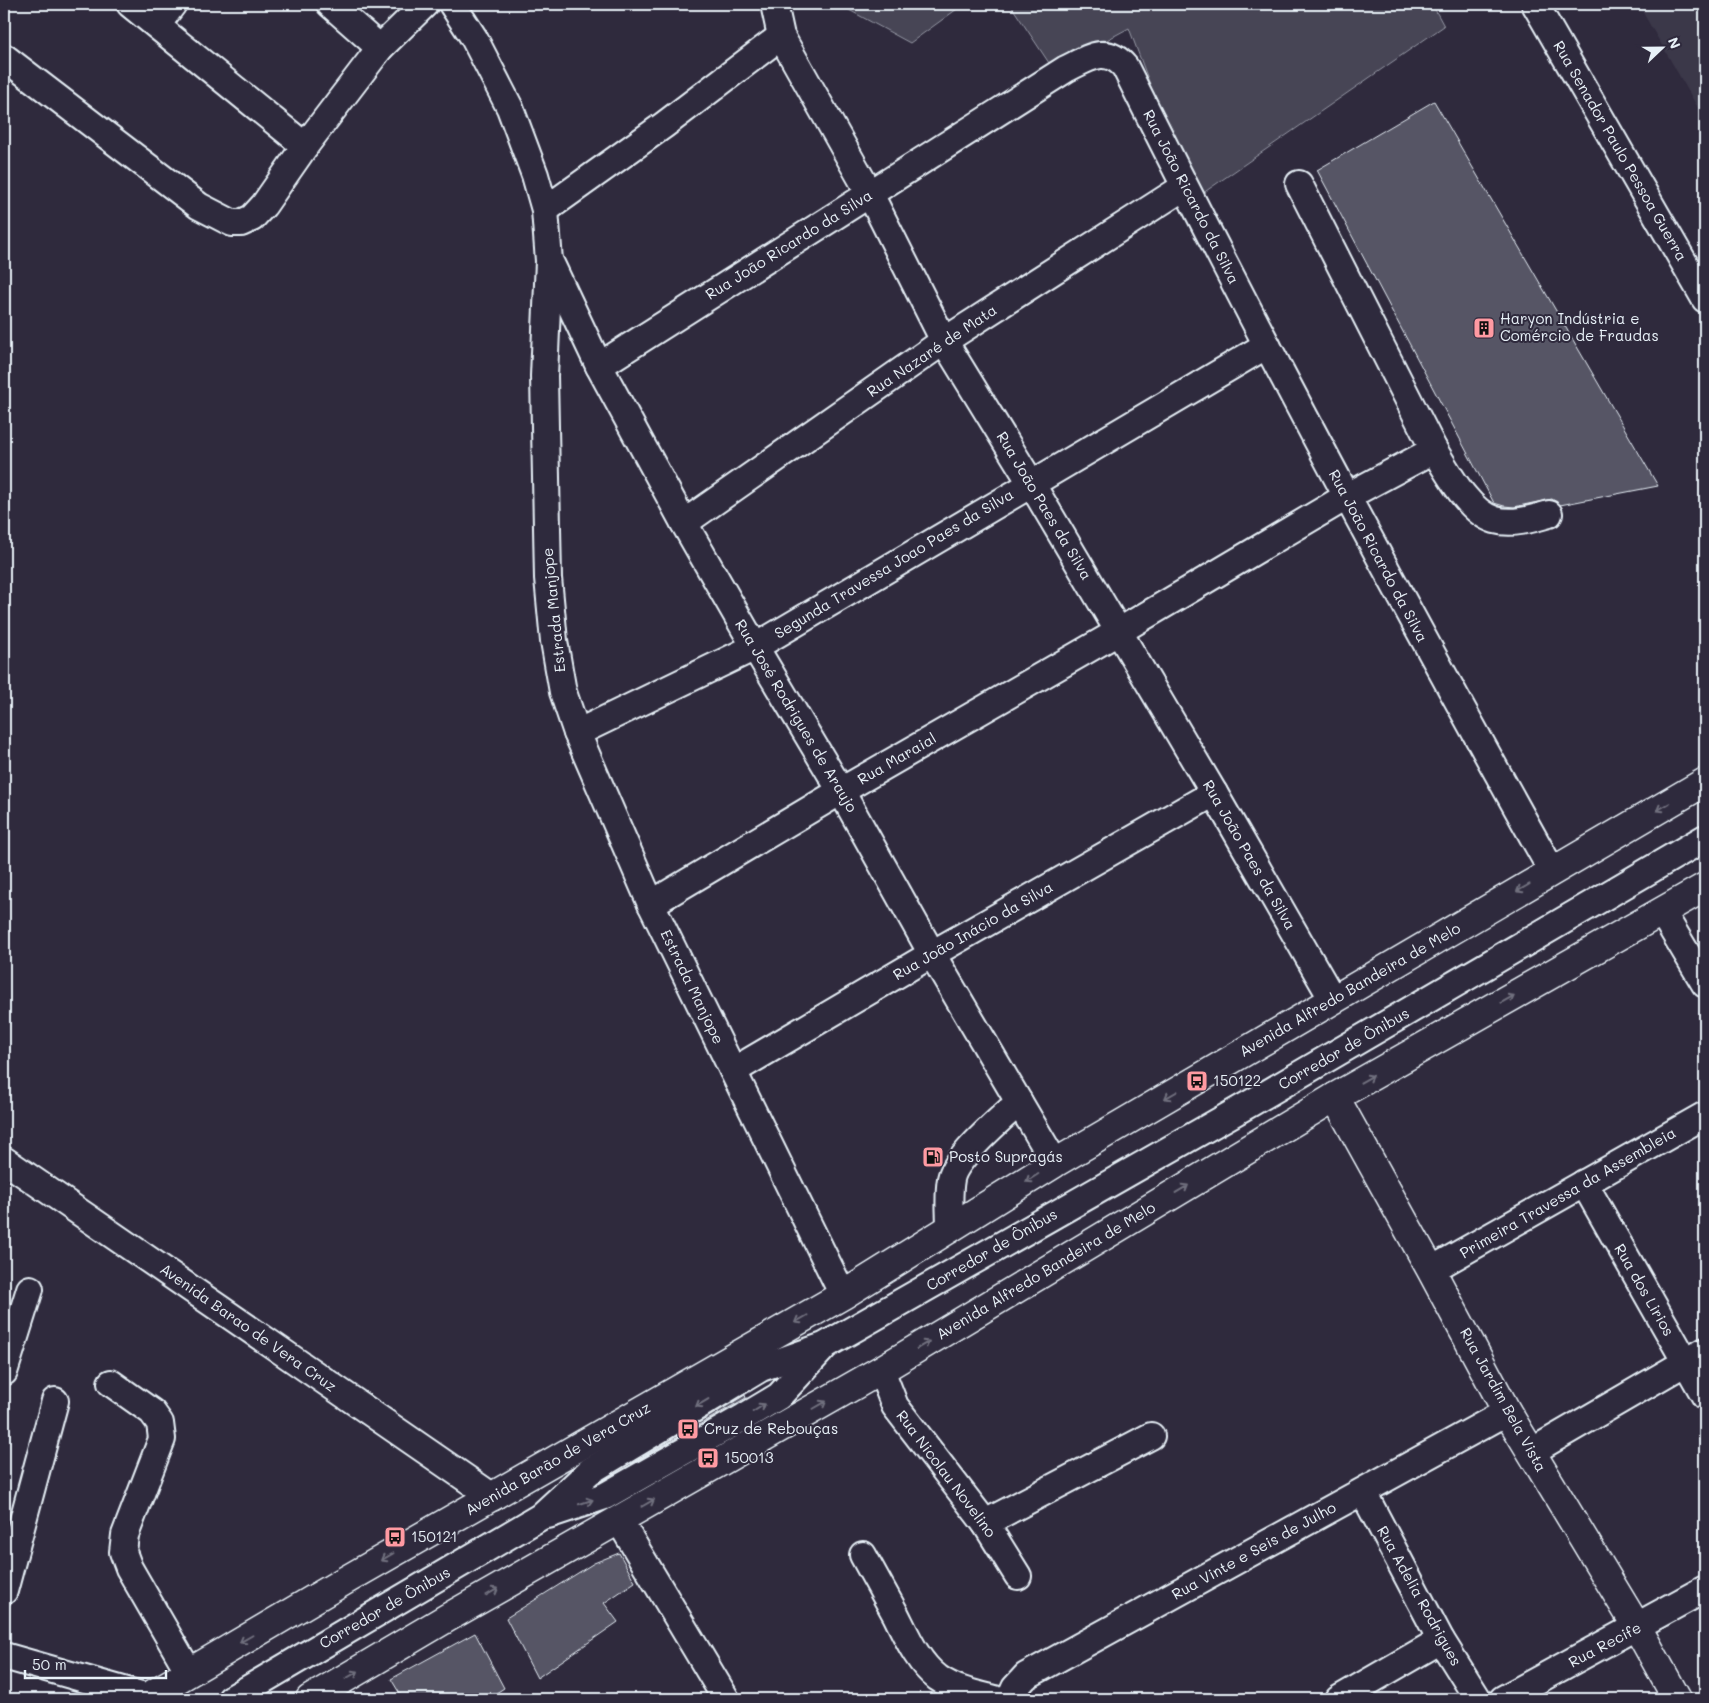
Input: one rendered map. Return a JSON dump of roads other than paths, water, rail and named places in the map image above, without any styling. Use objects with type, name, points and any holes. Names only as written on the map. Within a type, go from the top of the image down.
[{"type":"main road","name":"Avenida Alfredo Bandeira de Melo","points":[[843,1295],[1055,1163],[1705,782]]},
{"type":"main road","name":"Avenida Alfredo Bandeira de Melo","points":[[881,1370],[1335,1097],[1705,887]]},
{"type":"main road","name":"Rua Jardim Bela Vista","points":[[1335,1097],[1507,1412],[1637,1627],[1677,1699]]},
{"type":"main road","name":"Avenida Barão de Vera Cruz","points":[[146,1698],[843,1295]]},
{"type":"main road","points":[[310,1699],[447,1618],[881,1370]]},
{"type":"street","points":[[130,4],[305,146]]},
{"type":"street","points":[[156,25],[173,4]]},
{"type":"street","points":[[330,4],[380,48]]},
{"type":"street","points":[[4,57],[199,206],[232,223],[241,223],[252,218],[264,205],[305,146],[380,48],[425,4]]},
{"type":"street","name":"Estrada Manjope","points":[[452,4],[474,38],[510,108],[535,175],[545,210],[549,261],[544,376],[548,578],[554,641],[563,692],[651,904],[843,1295]]},
{"type":"street","name":"Rua João Paes da Silva","points":[[774,4],[781,36],[870,194],[944,341],[1214,793],[1333,1000]]},
{"type":"street","name":"Rua Senador Paulo Pessoa Guerra","points":[[1535,4],[1705,299]]},
{"type":"street","points":[[545,210],[664,125],[781,36]]},
{"type":"street","name":"Rua João Ricardo da Silva","points":[[599,366],[1066,69],[1090,57],[1105,54],[1115,57],[1125,67],[1184,187],[1346,497],[1552,871]]},
{"type":"street","points":[[1299,184],[1434,450],[1457,487],[1476,508],[1494,520],[1510,522],[1531,520],[1549,514]]},
{"type":"street","name":"Rua Nazaré de Mata","points":[[684,523],[944,341],[1184,187]]},
{"type":"street","name":"Rua José Rodrigues de Araujo","points":[[549,261],[599,366],[684,523],[841,791],[932,954],[1055,1163]]},
{"type":"street","name":"Segunda Travessa Joao Paes da Silva","points":[[578,732],[755,647],[1266,345]]},
{"type":"street","name":"Rua Maraial","points":[[651,904],[1346,497],[1434,450]]},
{"type":"street","name":"Rua João Inácio da Silva","points":[[733,1071],[932,954],[1214,793]]},
{"type":"street","name":"Corredor de Ônibus","points":[[231,1699],[540,1517],[606,1496],[744,1417],[779,1396],[824,1346],[1251,1103],[1705,838]]},
{"type":"street","points":[[1662,912],[1705,984]]},
{"type":"street","points":[[950,1229],[950,1180],[953,1172],[977,1142],[1019,1102]]},
{"type":"street","name":"Primeira Travessa da Assembleia","points":[[1431,1270],[1705,1115]]},
{"type":"street","name":"Avenida Barao de Vera Cruz","points":[[4,1160],[493,1497]]},
{"type":"street","name":"Rua dos Lirios","points":[[1584,1183],[1695,1356],[1705,1396]]},
{"type":"street","points":[[4,1372],[30,1289]]},
{"type":"street","points":[[1531,1452],[1695,1356]]},
{"type":"street","name":"Rua Nicolau Novelino","points":[[881,1370],[895,1406],[985,1523],[1018,1576]]},
{"type":"street","points":[[111,1384],[152,1412],[160,1423],[162,1438],[125,1535],[123,1552],[129,1568],[189,1672]]},
{"type":"street","points":[[4,1591],[55,1401]]},
{"type":"street","name":"Rua Vinte e Seis de Julho","points":[[1010,1699],[1015,1688],[1026,1676],[1507,1412]]},
{"type":"street","points":[[985,1523],[1151,1436]]},
{"type":"street","name":"Rua Adelia Rodrigues","points":[[1363,1492],[1441,1640],[1478,1699]]},
{"type":"street","points":[[619,1520],[726,1699]]},
{"type":"street","points":[[863,1554],[904,1632],[927,1667],[949,1684],[968,1692],[995,1699]]},
{"type":"street","name":"Rua Recife","points":[[1503,1699],[1705,1589]]},
{"type":"street","points":[[1339,1699],[1441,1640]]},
{"type":"street","points":[[4,1656],[146,1698]]},
{"type":"place","name":"Haryon Indústria e Comércio de Fraudas","points":[[1484,328]]},
{"type":"place","name":"150122","points":[[1197,1081]]},
{"type":"place","name":"Posto Supragás","points":[[933,1157]]},
{"type":"place","name":"Cruz de Rebouças","points":[[688,1429]]},
{"type":"place","name":"150013","points":[[708,1458]]},
{"type":"place","name":"150121","points":[[395,1537]]}]
